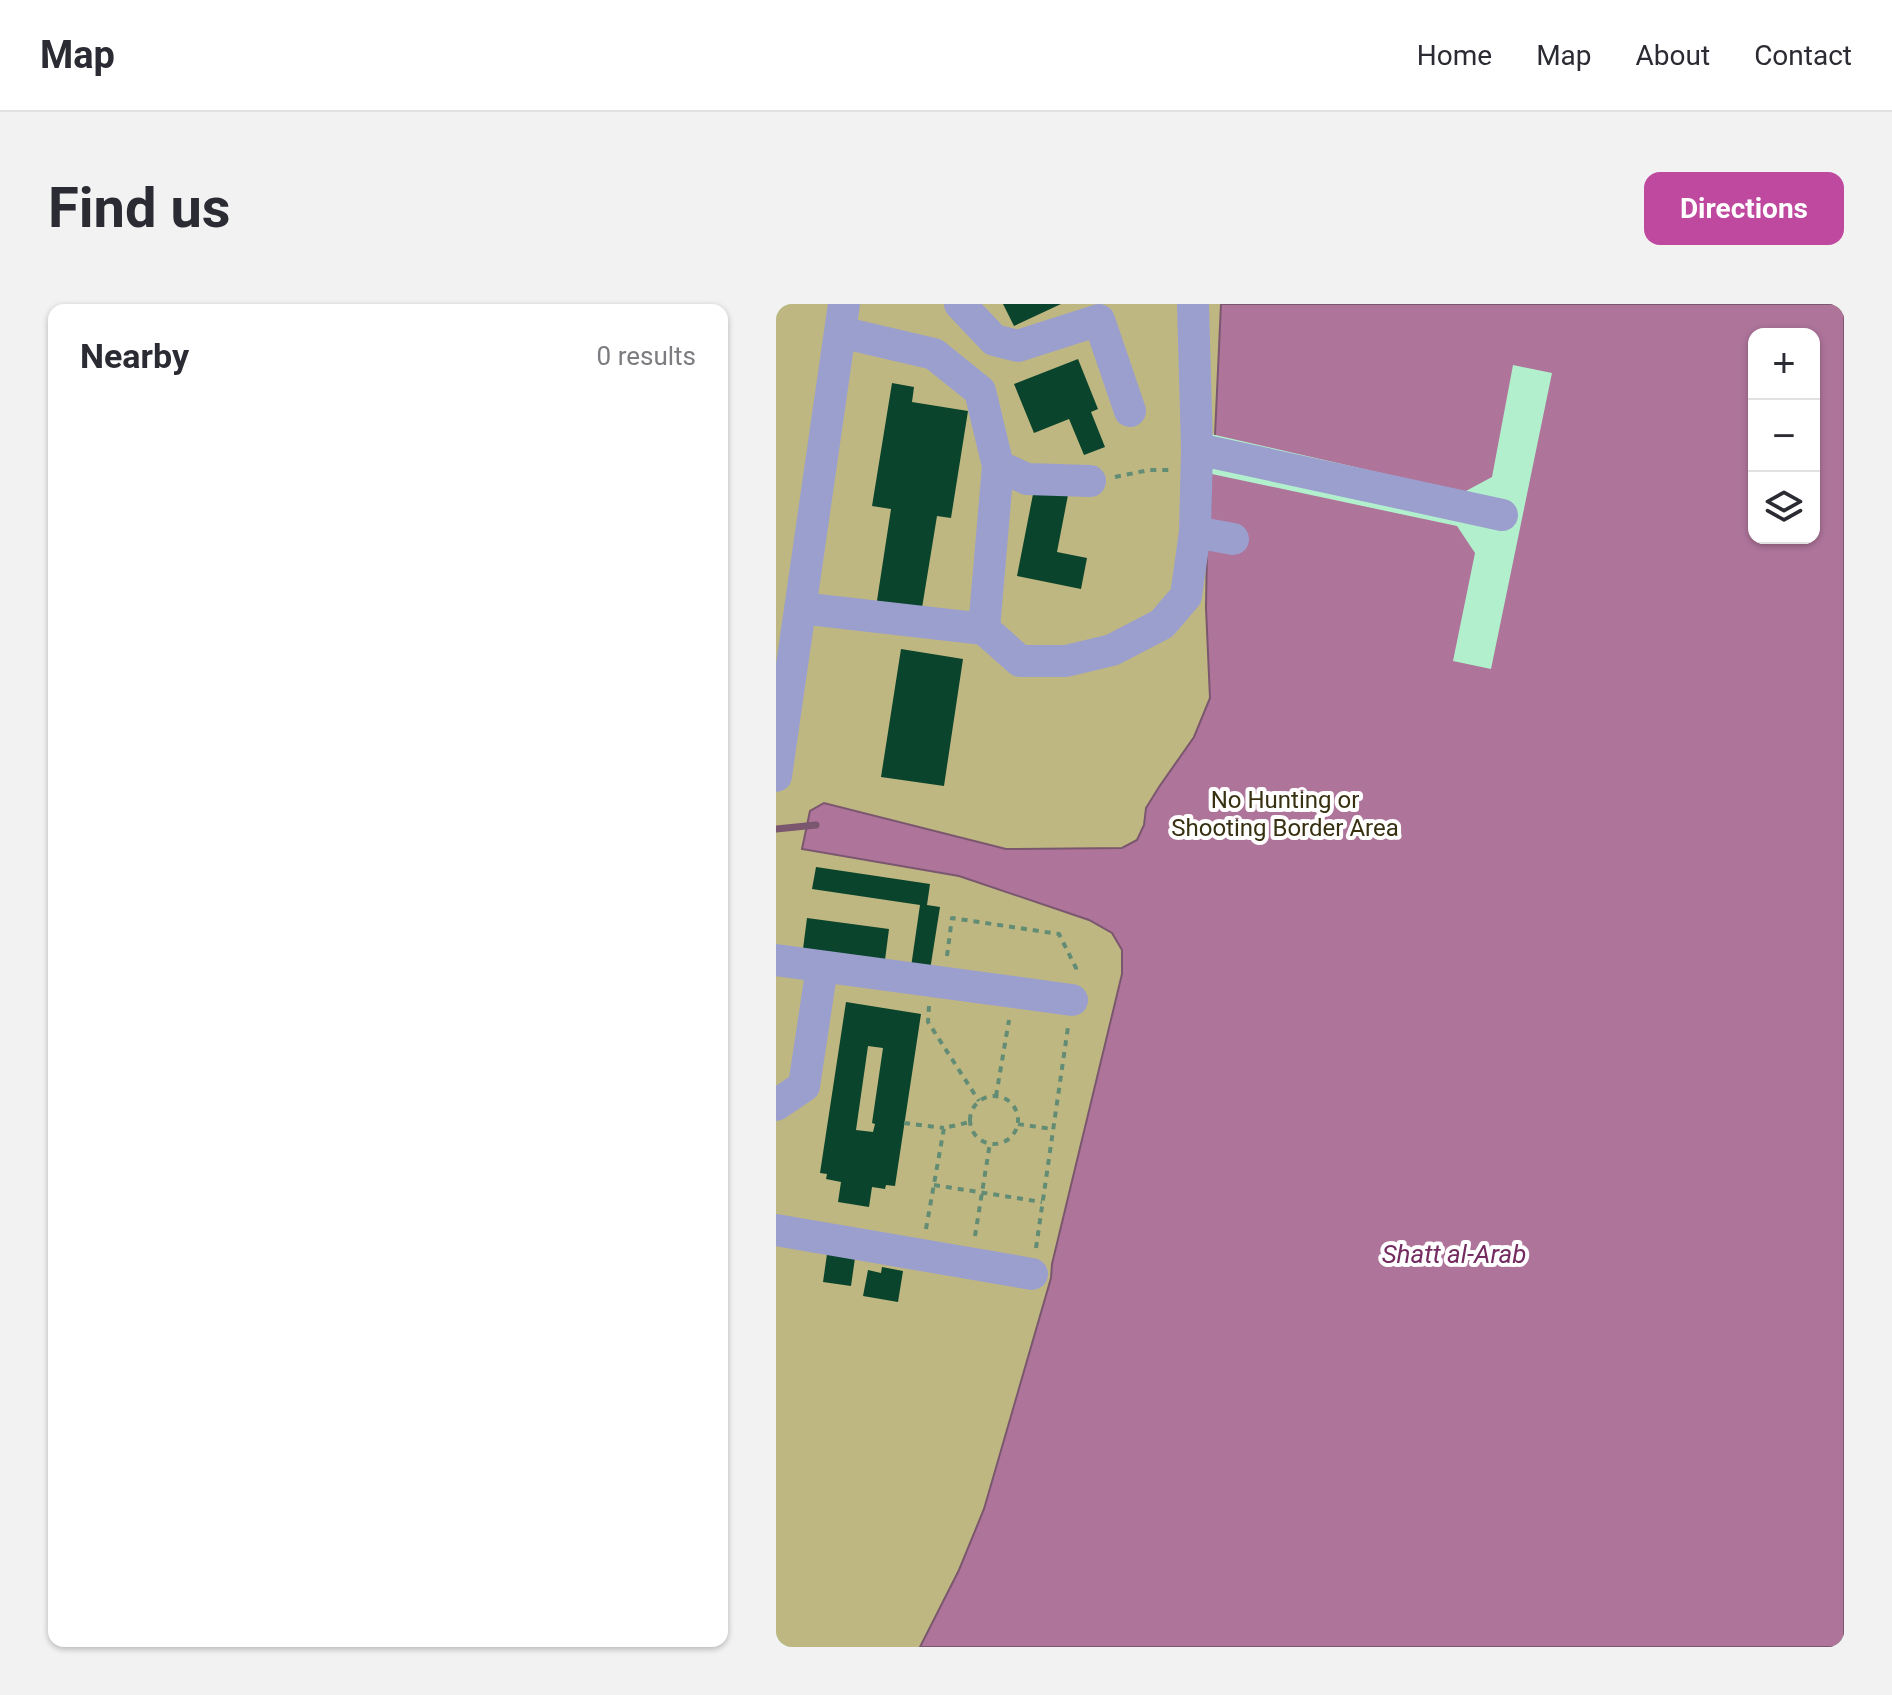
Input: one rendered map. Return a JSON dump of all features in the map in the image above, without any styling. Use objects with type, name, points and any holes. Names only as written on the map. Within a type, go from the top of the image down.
[{"type":"lane","points":[[960,304],[994,340],[1018,346],[1099,320],[1130,411]]},
{"type":"lane","points":[[800,608],[984,629],[1020,661],[1066,661],[1112,650],[1162,624],[1186,596],[1195,532],[1193,304]]},
{"type":"lane","points":[[776,776],[842,318],[934,354],[980,391],[998,466],[984,629]]},
{"type":"lane","points":[[1196,460],[1502,515]]},
{"type":"lane","points":[[998,466],[1027,479],[1090,481]]},
{"type":"lane","points":[[1195,532],[1233,539]]},
{"type":"lane","points":[[776,960],[1072,1000]]},
{"type":"lane","points":[[776,1105],[804,1086],[822,967]]},
{"type":"lane","points":[[776,1230],[1032,1274]]},
{"type":"path","points":[[1090,481],[1196,460]]},
{"type":"path","points":[[979,1101],[928,1022],[952,918],[1059,934],[1076,968],[1032,1274]]},
{"type":"path","points":[[996,1096],[1013,993]]},
{"type":"path","points":[[996,1096],[1011,1103],[1017,1112],[1018,1124],[1014,1135],[1004,1142],[982,1141],[974,1133],[970,1122],[972,1110],[979,1101],[996,1096]]},
{"type":"path","points":[[904,1123],[944,1128],[970,1122]]},
{"type":"path","points":[[1018,1124],[1053,1129]]},
{"type":"path","points":[[922,1255],[944,1128]]},
{"type":"path","points":[[971,1263],[990,1143]]},
{"type":"path","points":[[934,1185],[1042,1202]]},
{"type":"green space","name":"Shatt al-Arab","points":[[776,304],[1844,304],[1844,669],[1602,1647],[776,1647]]},
{"type":"water","name":"Shatt al-Arab","points":[[1221,304],[1844,304],[1844,1647],[920,1647],[959,1570],[984,1509],[1051,1278],[1122,974],[1122,950],[1112,933],[1089,920],[959,876],[802,849],[810,811],[824,803],[1006,849],[1122,848],[1137,840],[1144,825],[1146,808],[1194,737],[1210,698],[1206,608]]},
{"type":"pier","points":[[1513,365],[1552,373],[1491,669],[1453,661],[1475,553],[1457,526],[1207,473],[1211,434],[1464,492],[1492,477]]},
{"type":"building","points":[[1003,304],[1061,304],[1014,326]]},
{"type":"building","points":[[1078,359],[1098,409],[1091,412],[1105,447],[1084,455],[1069,419],[1034,433],[1014,384]]},
{"type":"building","points":[[892,383],[914,387],[912,402],[968,411],[951,518],[937,516],[921,614],[876,607],[891,509],[872,506]]},
{"type":"building","points":[[1034,489],[1068,495],[1057,552],[1087,558],[1081,589],[1017,576]]},
{"type":"building","points":[[901,649],[963,659],[944,786],[881,777]]},
{"type":"building","points":[[816,867],[930,884],[927,905],[940,907],[930,970],[911,967],[920,905],[812,889]]},
{"type":"building","points":[[807,918],[889,929],[885,960],[803,949]]},
{"type":"building","points":[[846,1002],[921,1014],[895,1186],[886,1185],[885,1189],[872,1187],[869,1207],[838,1202],[841,1182],[826,1179],[827,1174],[820,1173]],"holes":[[[868,1046],[883,1048],[873,1132],[856,1130]]]},
{"type":"building","points":[[827,1254],[855,1258],[851,1286],[823,1282]]},
{"type":"building","points":[[882,1267],[903,1271],[898,1302],[863,1296],[868,1270],[881,1273]]},
{"type":"waterway","points":[[776,829],[816,825]]},
{"type":"park label","name":"No Hunting or Shooting Border Area","points":[[1285,814]]}]
